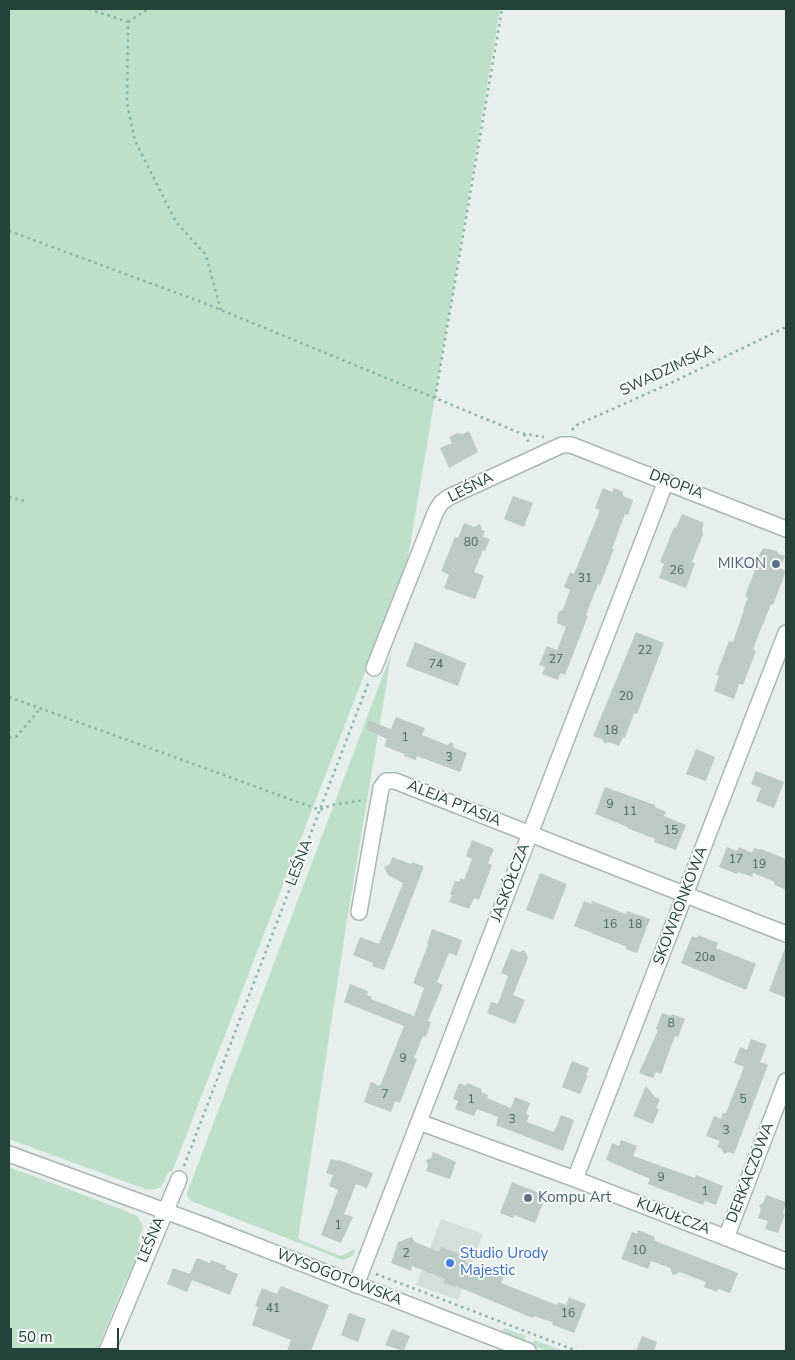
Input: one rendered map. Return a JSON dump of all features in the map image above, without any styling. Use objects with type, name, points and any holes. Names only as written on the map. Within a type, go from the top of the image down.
[{"type":"street","name":"DROPIA","points":[[566,443],[786,529]]},
{"type":"street","name":"LEŚNA","points":[[374,668],[436,511],[441,503],[449,497],[566,443]]},
{"type":"street","name":"JASKÓŁCZA","points":[[356,1285],[666,481]]},
{"type":"street","name":"SKOWRONKOWA","points":[[574,1180],[786,633]]},
{"type":"street","name":"ALEJA PTASIA","points":[[359,912],[379,798],[383,784],[395,781],[786,934]]},
{"type":"street","name":"DERKACZOWA","points":[[726,1238],[786,1081]]},
{"type":"street","name":"KUKUŁCZA","points":[[419,1122],[786,1261]]},
{"type":"street","name":"WYSOGOTOWSKA","points":[[9,1154],[165,1211],[512,1348],[528,1351]]},
{"type":"street","name":"LEŚNA","points":[[106,1351],[179,1179]]},
{"type":"path","points":[[89,9],[128,22]]},
{"type":"path","points":[[128,22],[148,9]]},
{"type":"path","points":[[435,398],[502,9]]},
{"type":"path","points":[[128,22],[126,103],[134,141],[176,222],[206,255],[221,311]]},
{"type":"path","points":[[9,231],[221,311],[520,433],[541,436],[566,443]]},
{"type":"path","name":"SWADZIMSKA","points":[[566,443],[567,437],[577,425],[673,382],[786,327]]},
{"type":"path","points":[[9,497],[24,502]]},
{"type":"path","name":"LEŚNA","points":[[179,1179],[374,668]]},
{"type":"path","points":[[9,697],[320,810],[331,805],[379,798]]},
{"type":"path","points":[[9,738],[17,736],[40,709]]},
{"type":"path","points":[[375,1272],[378,1275],[577,1351]]},
{"type":"shaded area","points":[[441,1219],[483,1234],[458,1300],[416,1285]]},
{"type":"green space","points":[[9,9],[500,9],[407,564],[172,1172],[169,1171],[161,1187],[153,1190],[145,1189],[9,1139]]},
{"type":"green space","points":[[392,651],[347,920],[298,1239],[341,1256],[355,1249],[353,1256],[343,1260],[191,1201],[187,1193]]},
{"type":"green space","points":[[9,1144],[131,1190],[130,1192],[9,1147]]},
{"type":"green space","points":[[9,1161],[126,1204],[125,1206],[9,1163]]},
{"type":"green space","points":[[9,1167],[121,1209],[137,1216],[141,1222],[143,1228],[138,1242],[144,1245],[129,1279],[126,1279],[97,1351],[9,1351]]},
{"type":"green space","points":[[206,1216],[342,1270],[205,1218]]},
{"type":"green space","points":[[504,1328],[526,1336],[524,1341],[522,1342],[502,1334]]},
{"type":"green space","points":[[534,1340],[564,1351],[547,1351],[534,1346]]},
{"type":"building","points":[[469,431],[478,452],[449,468],[440,448],[452,443],[449,437],[457,433],[463,434]]},
{"type":"building","points":[[603,488],[612,492],[614,488],[623,492],[623,496],[633,500],[628,515],[625,514],[612,549],[614,549],[600,585],[598,584],[586,615],[588,616],[565,675],[560,673],[558,680],[542,674],[545,667],[539,665],[547,646],[557,650],[566,627],[557,623],[558,612],[563,610],[570,590],[564,587],[570,572],[574,574],[600,510],[595,508]]},
{"type":"building","points":[[513,496],[533,503],[524,527],[504,519]]},
{"type":"building","points":[[682,514],[704,523],[703,534],[692,562],[695,563],[686,588],[659,578],[664,564],[660,562],[674,527],[676,528]]},
{"type":"building","points":[[464,523],[474,527],[480,524],[482,530],[485,531],[483,537],[490,539],[474,572],[484,576],[475,599],[444,588],[449,575],[441,571],[455,537],[458,538]]},
{"type":"building","points":[[763,548],[777,551],[778,554],[785,556],[780,568],[786,571],[753,649],[756,651],[743,685],[739,684],[734,699],[714,691],[719,676],[716,675],[729,641],[733,642],[748,598],[745,596],[755,570],[755,562]]},
{"type":"building","points":[[636,632],[664,643],[637,714],[634,713],[625,738],[623,737],[619,746],[609,742],[605,744],[602,739],[593,736]]},
{"type":"building","points":[[415,642],[466,663],[458,686],[406,666]]},
{"type":"building","points":[[396,717],[425,728],[422,735],[447,745],[452,742],[454,748],[467,753],[460,772],[417,756],[416,760],[404,756],[404,754],[384,746],[387,739],[366,729],[369,721],[391,729]]},
{"type":"building","points":[[696,749],[715,757],[706,781],[686,774]]},
{"type":"building","points":[[756,771],[784,782],[774,808],[756,801],[761,788],[751,784]]},
{"type":"building","points":[[605,787],[655,805],[655,807],[666,812],[664,816],[686,825],[676,850],[654,842],[655,839],[595,814]]},
{"type":"building","points":[[472,840],[494,849],[488,863],[492,865],[479,900],[474,898],[469,909],[449,902],[455,881],[459,882],[461,878],[464,880],[472,859],[466,856]]},
{"type":"building","points":[[727,847],[737,851],[739,847],[752,853],[754,848],[761,849],[786,859],[786,890],[775,885],[773,881],[753,873],[752,877],[719,867]]},
{"type":"building","points":[[392,857],[423,866],[423,869],[384,970],[372,966],[373,963],[353,955],[360,937],[379,944],[403,883],[388,875],[384,867],[390,864]]},
{"type":"building","points":[[540,873],[567,884],[553,920],[526,910]]},
{"type":"building","points":[[584,901],[591,904],[592,901],[626,914],[627,911],[650,919],[637,953],[626,949],[627,947],[574,926]]},
{"type":"building","points":[[432,929],[462,940],[457,956],[449,953],[437,982],[443,985],[428,1021],[431,1022],[426,1037],[423,1036],[414,1058],[417,1059],[400,1103],[395,1101],[391,1112],[364,1102],[371,1082],[380,1086],[404,1026],[344,1002],[350,984],[368,991],[367,995],[372,997],[371,999],[414,1016],[424,988],[413,983],[428,945]]},
{"type":"building","points":[[698,935],[718,943],[716,948],[756,964],[746,990],[681,963],[692,936],[697,938]]},
{"type":"building","points":[[786,948],[786,998],[769,991]]},
{"type":"building","points":[[511,949],[520,952],[524,950],[528,958],[513,995],[525,1000],[515,1024],[487,1013],[491,1002],[498,1004],[508,976],[501,973]]},
{"type":"building","points":[[662,1013],[671,1016],[672,1014],[685,1019],[678,1037],[675,1036],[661,1074],[656,1072],[653,1078],[639,1073],[658,1030],[656,1029]]},
{"type":"building","points":[[751,1039],[767,1045],[760,1062],[768,1065],[734,1154],[729,1152],[724,1154],[722,1149],[717,1147],[720,1141],[706,1136],[714,1116],[721,1119],[723,1113],[726,1113],[744,1067],[734,1063],[740,1047],[747,1050]]},
{"type":"building","points":[[572,1061],[589,1068],[586,1075],[588,1076],[580,1094],[562,1087]]},
{"type":"building","points":[[459,1083],[466,1086],[467,1083],[482,1089],[481,1092],[488,1095],[487,1098],[511,1108],[515,1097],[530,1103],[526,1114],[529,1115],[527,1122],[554,1132],[561,1115],[574,1120],[563,1151],[496,1125],[498,1117],[477,1109],[474,1116],[455,1109],[458,1101],[453,1099]]},
{"type":"building","points":[[646,1086],[655,1097],[660,1099],[656,1108],[659,1109],[653,1124],[633,1116]]},
{"type":"building","points":[[621,1140],[637,1146],[633,1156],[695,1178],[696,1175],[723,1186],[716,1205],[705,1201],[703,1205],[648,1184],[650,1179],[606,1160],[612,1143],[619,1146]]},
{"type":"building","points":[[433,1152],[456,1162],[450,1179],[426,1171],[428,1165],[426,1160],[431,1158]]},
{"type":"building","points":[[331,1159],[339,1160],[373,1173],[367,1188],[356,1184],[344,1214],[353,1217],[341,1243],[321,1235],[338,1190],[329,1186],[333,1175],[326,1173]]},
{"type":"building","points":[[512,1182],[546,1196],[535,1223],[514,1215],[513,1218],[500,1213]]},
{"type":"building","points":[[766,1195],[786,1202],[783,1213],[785,1214],[778,1233],[765,1229],[768,1221],[758,1218],[761,1210],[759,1205],[763,1203]]},
{"type":"building","points":[[638,1230],[655,1237],[654,1240],[658,1242],[738,1273],[730,1293],[718,1289],[717,1292],[704,1287],[706,1282],[680,1272],[673,1275],[670,1268],[651,1261],[648,1269],[621,1259],[632,1232],[637,1234]]},
{"type":"building","points":[[412,1237],[415,1242],[439,1252],[441,1247],[467,1257],[465,1262],[492,1273],[494,1269],[505,1273],[501,1283],[557,1305],[558,1302],[566,1305],[569,1297],[586,1304],[574,1333],[553,1325],[552,1322],[534,1316],[533,1318],[456,1286],[443,1283],[445,1279],[412,1266],[411,1271],[391,1263],[398,1242]]},
{"type":"building","points":[[197,1258],[210,1263],[211,1260],[227,1266],[225,1269],[238,1274],[230,1295],[192,1280],[187,1292],[167,1284],[173,1268],[190,1274]]},
{"type":"building","points":[[281,1286],[329,1305],[311,1351],[287,1351],[291,1340],[252,1325],[258,1307],[255,1306],[262,1288],[277,1294]]},
{"type":"building","points":[[349,1313],[366,1319],[358,1342],[341,1335]]},
{"type":"building","points":[[392,1329],[410,1336],[404,1351],[385,1345]]},
{"type":"building","points":[[642,1336],[657,1342],[654,1351],[636,1351]]},
{"type":"place","name":"MIKON","points":[[776,564]]},
{"type":"place","name":"Kompu Art","points":[[528,1198]]},
{"type":"place","name":"Studio Urody Majestic","points":[[450,1263]]}]
